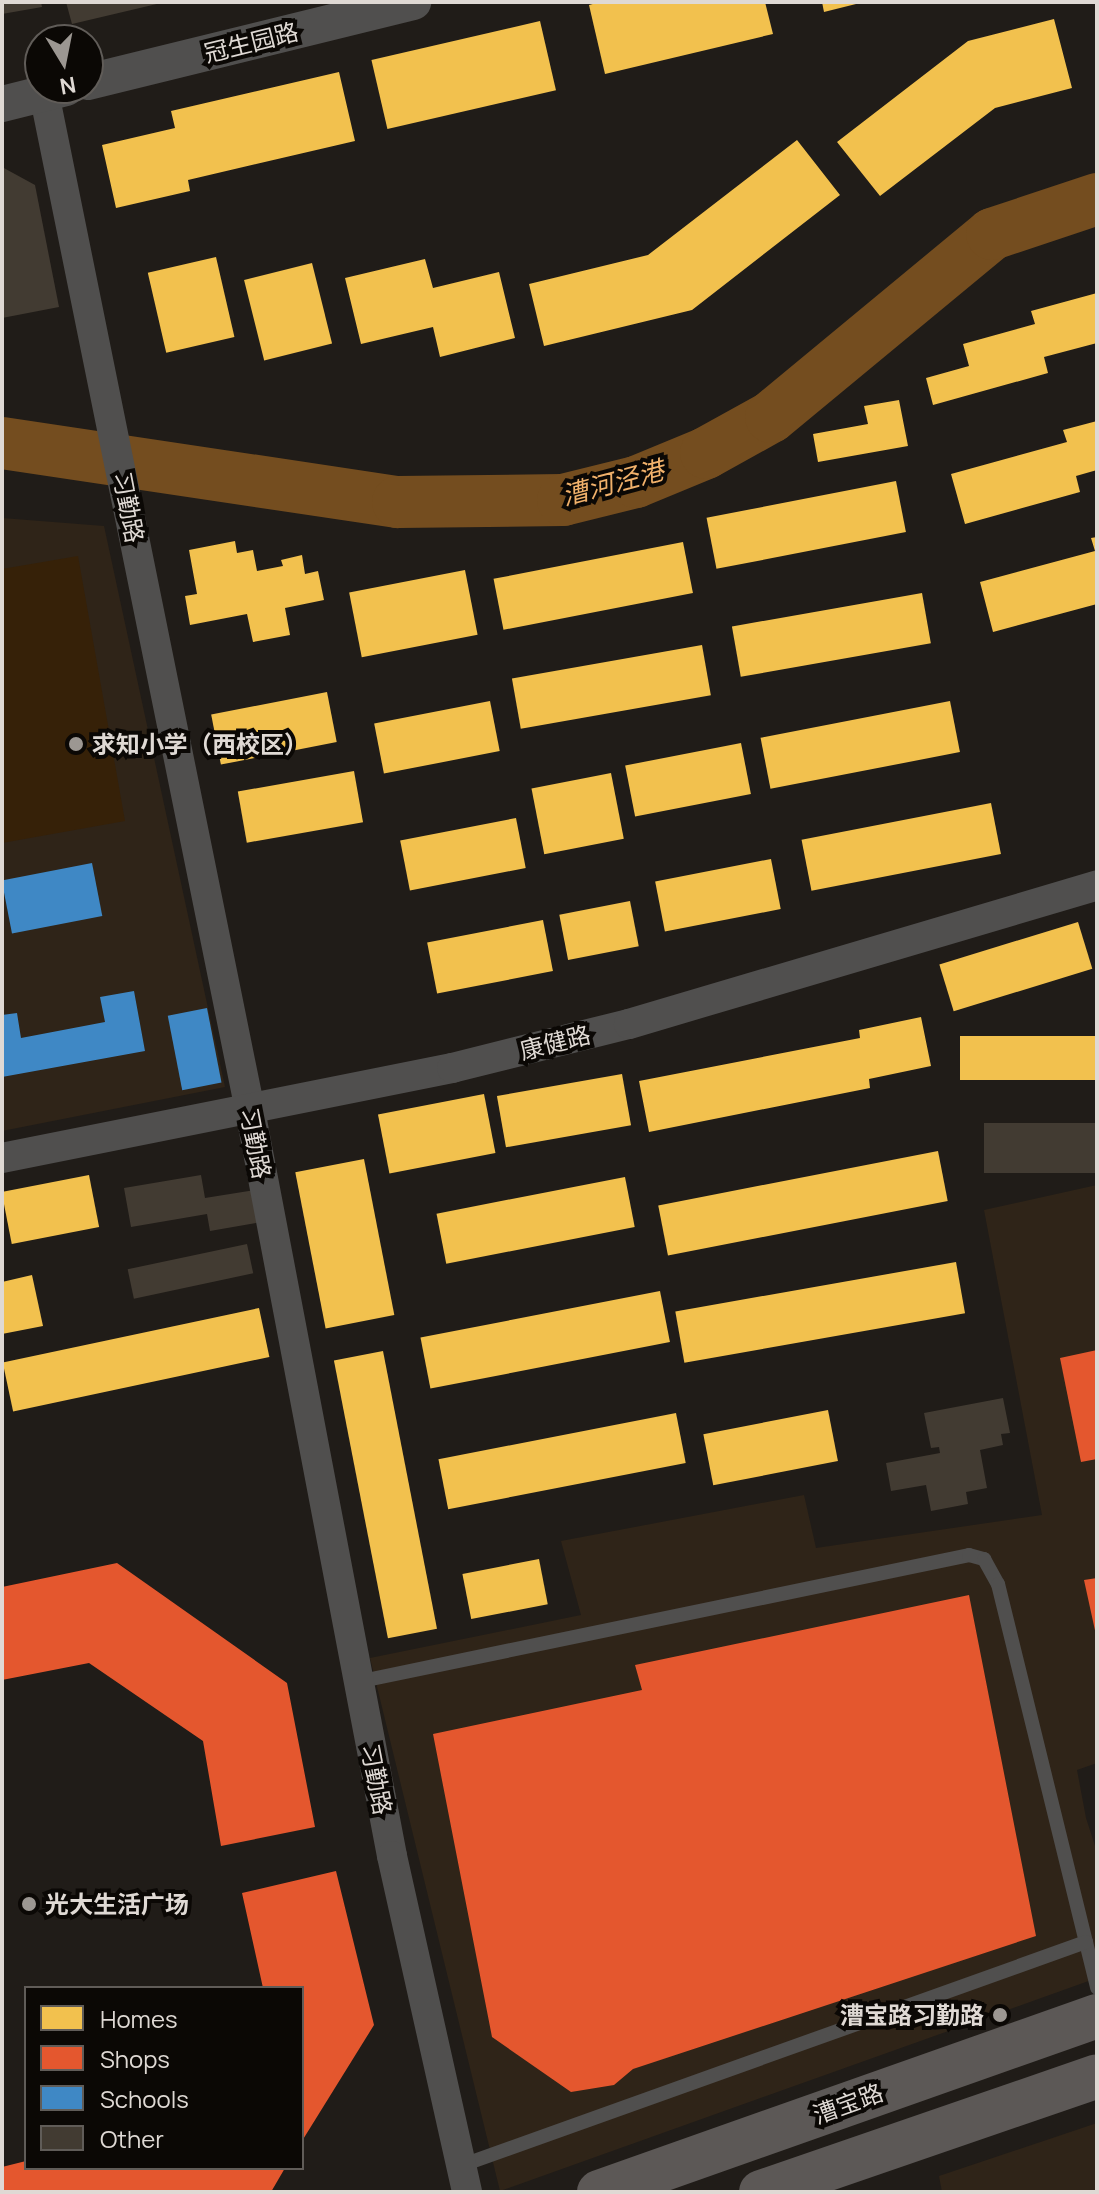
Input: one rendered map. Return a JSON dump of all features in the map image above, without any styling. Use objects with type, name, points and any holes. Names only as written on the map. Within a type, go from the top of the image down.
[{"type":"main road","name":"漕宝路","points":[[599,2192],[1097,2016]]},
{"type":"main road","points":[[761,2192],[1097,2076]]},
{"type":"street","name":"冠生园路","points":[[104,78],[413,2]]},
{"type":"street","points":[[2,104],[24,99]]},
{"type":"street","name":"习勤路","points":[[57,104],[130,517],[250,1110],[357,1682],[464,2179]]},
{"type":"street","name":"康健路","points":[[2,1158],[452,1068],[629,1024],[1097,885]]},
{"type":"lane","points":[[357,1682],[969,1555],[984,1559],[998,1584],[1097,1988]]},
{"type":"lane","points":[[464,2179],[1086,1942]]},
{"type":"shaded area","name":"求知小学（西校区）","points":[[2,518],[104,526],[225,1087],[2,1131]]},
{"type":"shaded area","points":[[78,556],[125,821],[2,843],[2,569]]},
{"type":"shaded area","points":[[1097,1185],[1097,1763],[1077,1770],[1086,1818],[1097,1852],[1097,1978],[500,2191],[370,1658],[581,1615],[561,1541],[804,1495],[816,1548],[1042,1515],[984,1210]]},
{"type":"shaded area","points":[[1097,2123],[1097,2192],[942,2192],[939,2176]]},
{"type":"building: Homes","points":[[600,2],[765,2],[773,34],[605,74],[589,5]]},
{"type":"building: Homes","points":[[822,2],[860,2],[860,3],[824,12]]},
{"type":"building: Homes","points":[[1054,19],[1072,88],[995,108],[880,196],[837,142],[968,41]]},
{"type":"building: Homes","points":[[540,21],[556,90],[387,129],[371,60]]},
{"type":"building: Homes","points":[[339,72],[355,141],[188,180],[190,191],[116,208],[102,145],[175,128],[171,111]]},
{"type":"building: Homes","points":[[797,140],[840,195],[692,310],[544,346],[529,284],[648,255]]},
{"type":"building: Homes","points":[[216,257],[234,337],[166,353],[148,273]]},
{"type":"building: Homes","points":[[425,259],[433,288],[499,272],[515,338],[440,357],[433,327],[361,344],[345,278]]},
{"type":"building: Homes","points":[[312,263],[332,344],[264,360],[244,280]]},
{"type":"building: Homes","points":[[1097,293],[1097,343],[1044,357],[1048,373],[933,405],[926,378],[969,366],[963,344],[1035,324],[1031,311]]},
{"type":"building: Homes","points":[[899,400],[908,446],[818,462],[813,434],[868,424],[864,406]]},
{"type":"building: Homes","points":[[1097,421],[1097,470],[1076,476],[1080,492],[965,524],[951,474],[1067,442],[1063,430]]},
{"type":"building: Homes","points":[[896,481],[906,532],[716,569],[707,518]]},
{"type":"building: Homes","points":[[1097,537],[1097,604],[993,632],[980,582],[1095,551],[1091,538]]},
{"type":"building: Homes","points":[[235,541],[237,553],[253,550],[257,571],[283,566],[281,560],[302,555],[305,574],[318,571],[324,600],[285,608],[290,635],[253,642],[247,614],[190,625],[185,596],[197,594],[189,550]]},
{"type":"building: Homes","points":[[683,542],[693,593],[503,630],[494,579]]},
{"type":"building: Homes","points":[[465,570],[478,635],[362,657],[349,593]]},
{"type":"building: Homes","points":[[922,593],[931,643],[741,677],[732,627]]},
{"type":"building: Homes","points":[[702,645],[711,695],[521,729],[512,679]]},
{"type":"building: Homes","points":[[327,692],[337,742],[221,765],[211,715]]},
{"type":"building: Homes","points":[[490,701],[500,751],[384,774],[374,724]]},
{"type":"building: Homes","points":[[950,701],[960,752],[770,789],[761,738]]},
{"type":"building: Homes","points":[[741,743],[751,794],[635,817],[625,766]]},
{"type":"building: Homes","points":[[354,771],[363,822],[247,843],[238,791]]},
{"type":"building: Homes","points":[[611,773],[624,839],[544,854],[531,788]]},
{"type":"building: Homes","points":[[991,803],[1001,854],[811,891],[802,840]]},
{"type":"building: Homes","points":[[516,818],[526,868],[410,891],[400,841]]},
{"type":"building: Homes","points":[[771,859],[781,909],[665,932],[655,882]]},
{"type":"building: Homes","points":[[630,901],[639,946],[568,960],[559,915]]},
{"type":"building: Homes","points":[[543,920],[553,971],[437,994],[427,943]]},
{"type":"building: Homes","points":[[1078,922],[1092,969],[954,1011],[939,964]]},
{"type":"building: Homes","points":[[921,1017],[931,1066],[869,1079],[870,1088],[649,1132],[639,1081],[860,1038],[859,1030]]},
{"type":"building: Homes","points":[[960,1036],[1097,1036],[1097,1080],[960,1080]]},
{"type":"building: Homes","points":[[622,1074],[631,1125],[506,1147],[497,1096]]},
{"type":"building: Homes","points":[[484,1094],[495,1153],[389,1174],[378,1115]]},
{"type":"building: Homes","points":[[938,1151],[948,1201],[668,1255],[658,1205]]},
{"type":"building: Homes","points":[[364,1159],[394,1315],[326,1328],[295,1172]]},
{"type":"building: Homes","points":[[89,1175],[99,1227],[12,1244],[2,1192]]},
{"type":"building: Homes","points":[[625,1177],[635,1227],[446,1264],[437,1214]]},
{"type":"building: Homes","points":[[956,1262],[965,1313],[684,1363],[675,1311]]},
{"type":"building: Homes","points":[[32,1275],[43,1326],[2,1334],[2,1282]]},
{"type":"building: Homes","points":[[660,1291],[670,1342],[430,1389],[420,1338]]},
{"type":"building: Homes","points":[[259,1308],[269,1357],[13,1411],[3,1362]]},
{"type":"building: Homes","points":[[383,1351],[437,1629],[388,1638],[334,1361]]},
{"type":"building: Homes","points":[[828,1410],[838,1461],[713,1485],[703,1434]]},
{"type":"building: Homes","points":[[676,1413],[686,1463],[448,1509],[438,1459]]},
{"type":"building: Homes","points":[[539,1559],[548,1604],[471,1619],[462,1574]]},
{"type":"building: Shops","points":[[1097,1350],[1097,1459],[1081,1462],[1060,1358]]},
{"type":"building: Shops","points":[[117,1563],[287,1683],[315,1827],[221,1846],[203,1741],[89,1663],[2,1680],[2,1587]]},
{"type":"building: Shops","points":[[1097,1578],[1097,1635],[1096,1635],[1084,1580]]},
{"type":"building: Shops","points":[[969,1595],[1036,1936],[633,2069],[614,2085],[571,2092],[492,2037],[433,1734],[642,1690],[635,1665]]},
{"type":"building: Shops","points":[[336,1871],[374,2025],[304,2138],[304,1986],[263,1986],[242,1893]]},
{"type":"building: Shops","points":[[24,2162],[24,2170],[284,2170],[271,2192],[2,2192],[2,2167]]},
{"type":"building: Schools","points":[[92,863],[102,916],[12,934],[2,880]]},
{"type":"building: Schools","points":[[134,991],[145,1051],[2,1077],[2,1015],[17,1013],[21,1038],[105,1022],[100,997]]},
{"type":"building: Schools","points":[[207,1008],[222,1083],[182,1090],[168,1016]]},
{"type":"building: Other","points":[[2,2],[41,2],[42,7],[2,14]]},
{"type":"building: Other","points":[[66,2],[161,3],[72,24]]},
{"type":"building: Other","points":[[2,167],[35,185],[59,307],[2,318]]},
{"type":"building: Other","points":[[984,1123],[1097,1123],[1097,1173],[984,1173]]},
{"type":"building: Other","points":[[201,1175],[205,1198],[255,1190],[261,1222],[210,1231],[207,1214],[131,1227],[124,1188]]},
{"type":"building: Other","points":[[247,1244],[253,1273],[134,1299],[128,1269]]},
{"type":"building: Other","points":[[1003,1398],[1010,1433],[1001,1434],[1003,1445],[980,1450],[987,1488],[966,1492],[968,1504],[931,1511],[926,1485],[891,1491],[886,1463],[940,1453],[939,1447],[931,1448],[924,1413]]},
{"type":"waterway","name":"漕河泾港","points":[[2,443],[398,502],[563,500],[636,482],[706,453],[771,417],[992,234],[1097,199]]},
{"type":"place","name":"求知小学（西校区）","points":[[76,744]]},
{"type":"place","name":"光大生活广场","points":[[29,1904]]},
{"type":"place","name":"漕宝路习勤路","points":[[1000,2015]]}]
